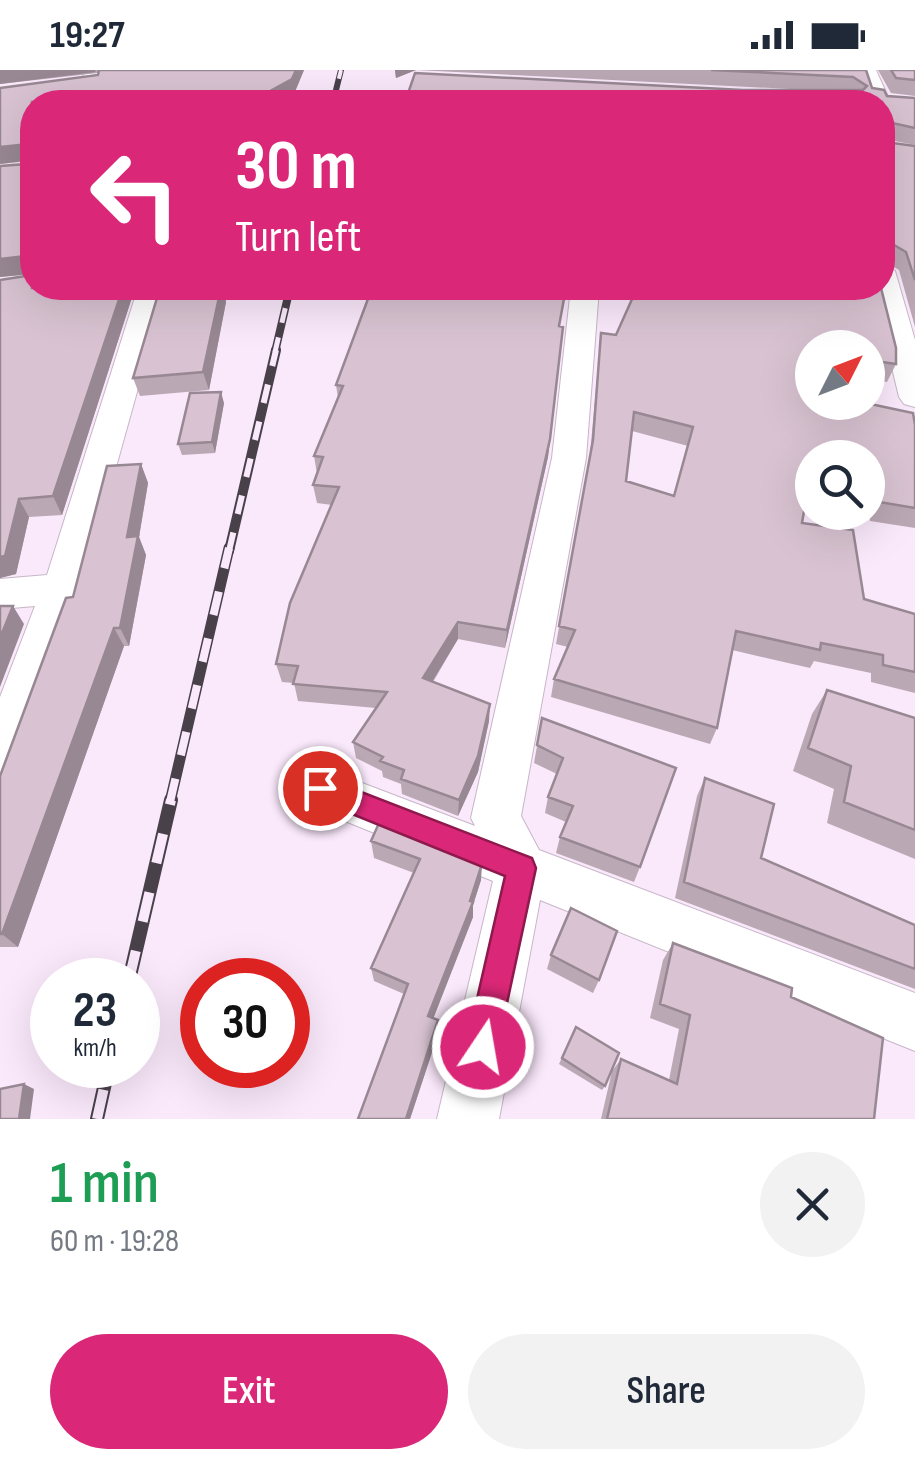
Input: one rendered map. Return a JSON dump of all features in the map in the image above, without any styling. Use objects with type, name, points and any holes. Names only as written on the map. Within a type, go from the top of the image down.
[{"type":"street","points":[[0,757],[62,589],[148,300]]},
{"type":"street","points":[[468,1119],[521,868],[496,818],[569,458],[584,300]]},
{"type":"street","points":[[890,300],[915,397]]},
{"type":"street","points":[[0,594],[62,589]]},
{"type":"street","points":[[320,788],[915,1022]]},
{"type":"building","points":[[99,70],[296,70],[292,79],[272,90],[20,90],[20,145],[0,147],[0,88],[98,75]]},
{"type":"building","points":[[711,70],[866,70],[872,88],[884,90],[863,90],[867,86],[853,77]]},
{"type":"building","points":[[891,70],[915,70],[915,80],[896,78]]},
{"type":"building","points":[[415,73],[743,90],[409,90]]},
{"type":"building","points":[[895,97],[915,98],[915,128],[895,124]]},
{"type":"building","points":[[895,143],[915,146],[915,280],[906,252],[895,246]]},
{"type":"building","points":[[20,164],[20,257],[0,259],[0,166]]},
{"type":"building","points":[[20,277],[20,300],[119,300],[53,496],[19,499],[5,556],[0,557],[0,280]]},
{"type":"building","points":[[156,300],[218,300],[203,372],[133,378]]},
{"type":"building","points":[[368,300],[564,300],[550,439],[507,630],[458,622],[423,678],[490,704],[478,756],[459,800],[401,779],[404,770],[380,761],[383,757],[353,742],[387,692],[293,684],[298,666],[276,664],[290,603],[339,487],[313,485],[323,457],[314,456],[343,386],[336,385]]},
{"type":"building","points":[[632,300],[884,300],[896,364],[885,362],[885,330],[795,330],[795,420],[885,420],[885,407],[913,413],[915,508],[885,503],[885,440],[795,440],[795,530],[853,530],[864,599],[915,614],[915,672],[883,665],[883,655],[821,643],[820,650],[736,631],[717,728],[554,679],[575,630],[559,626],[593,440],[601,333],[616,335]],"holes":[[[634,412],[693,427],[674,496],[626,481]]]},
{"type":"building","points":[[221,392],[212,442],[178,444],[190,393]]},
{"type":"building","points":[[141,464],[127,537],[138,536],[120,628],[114,628],[0,934],[0,776],[66,598],[73,597],[107,466]]},
{"type":"building","points":[[0,606],[13,606],[0,638]]},
{"type":"building","points":[[827,690],[915,718],[915,830],[844,802],[851,766],[808,748]]},
{"type":"building","points":[[542,718],[676,768],[640,867],[560,837],[573,806],[548,797],[563,758],[537,745]]},
{"type":"building","points":[[705,778],[774,804],[761,858],[915,925],[915,969],[684,882]]},
{"type":"building","points":[[379,823],[482,864],[470,901],[473,902],[428,1016],[438,1020],[406,1119],[358,1119],[408,984],[371,968],[420,859],[371,841]]},
{"type":"building","points":[[571,908],[617,931],[599,980],[551,955]]},
{"type":"building","points":[[673,943],[792,988],[791,997],[883,1038],[874,1119],[607,1119],[621,1059],[677,1084],[690,1015],[660,1004]]},
{"type":"building","points":[[576,1027],[619,1053],[605,1086],[562,1058]]},
{"type":"building","points":[[24,1084],[19,1119],[0,1119],[0,1089]]},
{"type":"railway","points":[[336,90],[341,70]]},
{"type":"railway","points":[[275,352],[287,300]]},
{"type":"railway","points":[[229,551],[276,350]]},
{"type":"railway","points":[[170,802],[229,548]]},
{"type":"railway","points":[[134,958],[171,800]]},
{"type":"railway","points":[[97,1119],[104,1088]]},
{"type":"route","points":[[320,788],[521,868],[483,1047]]}]
